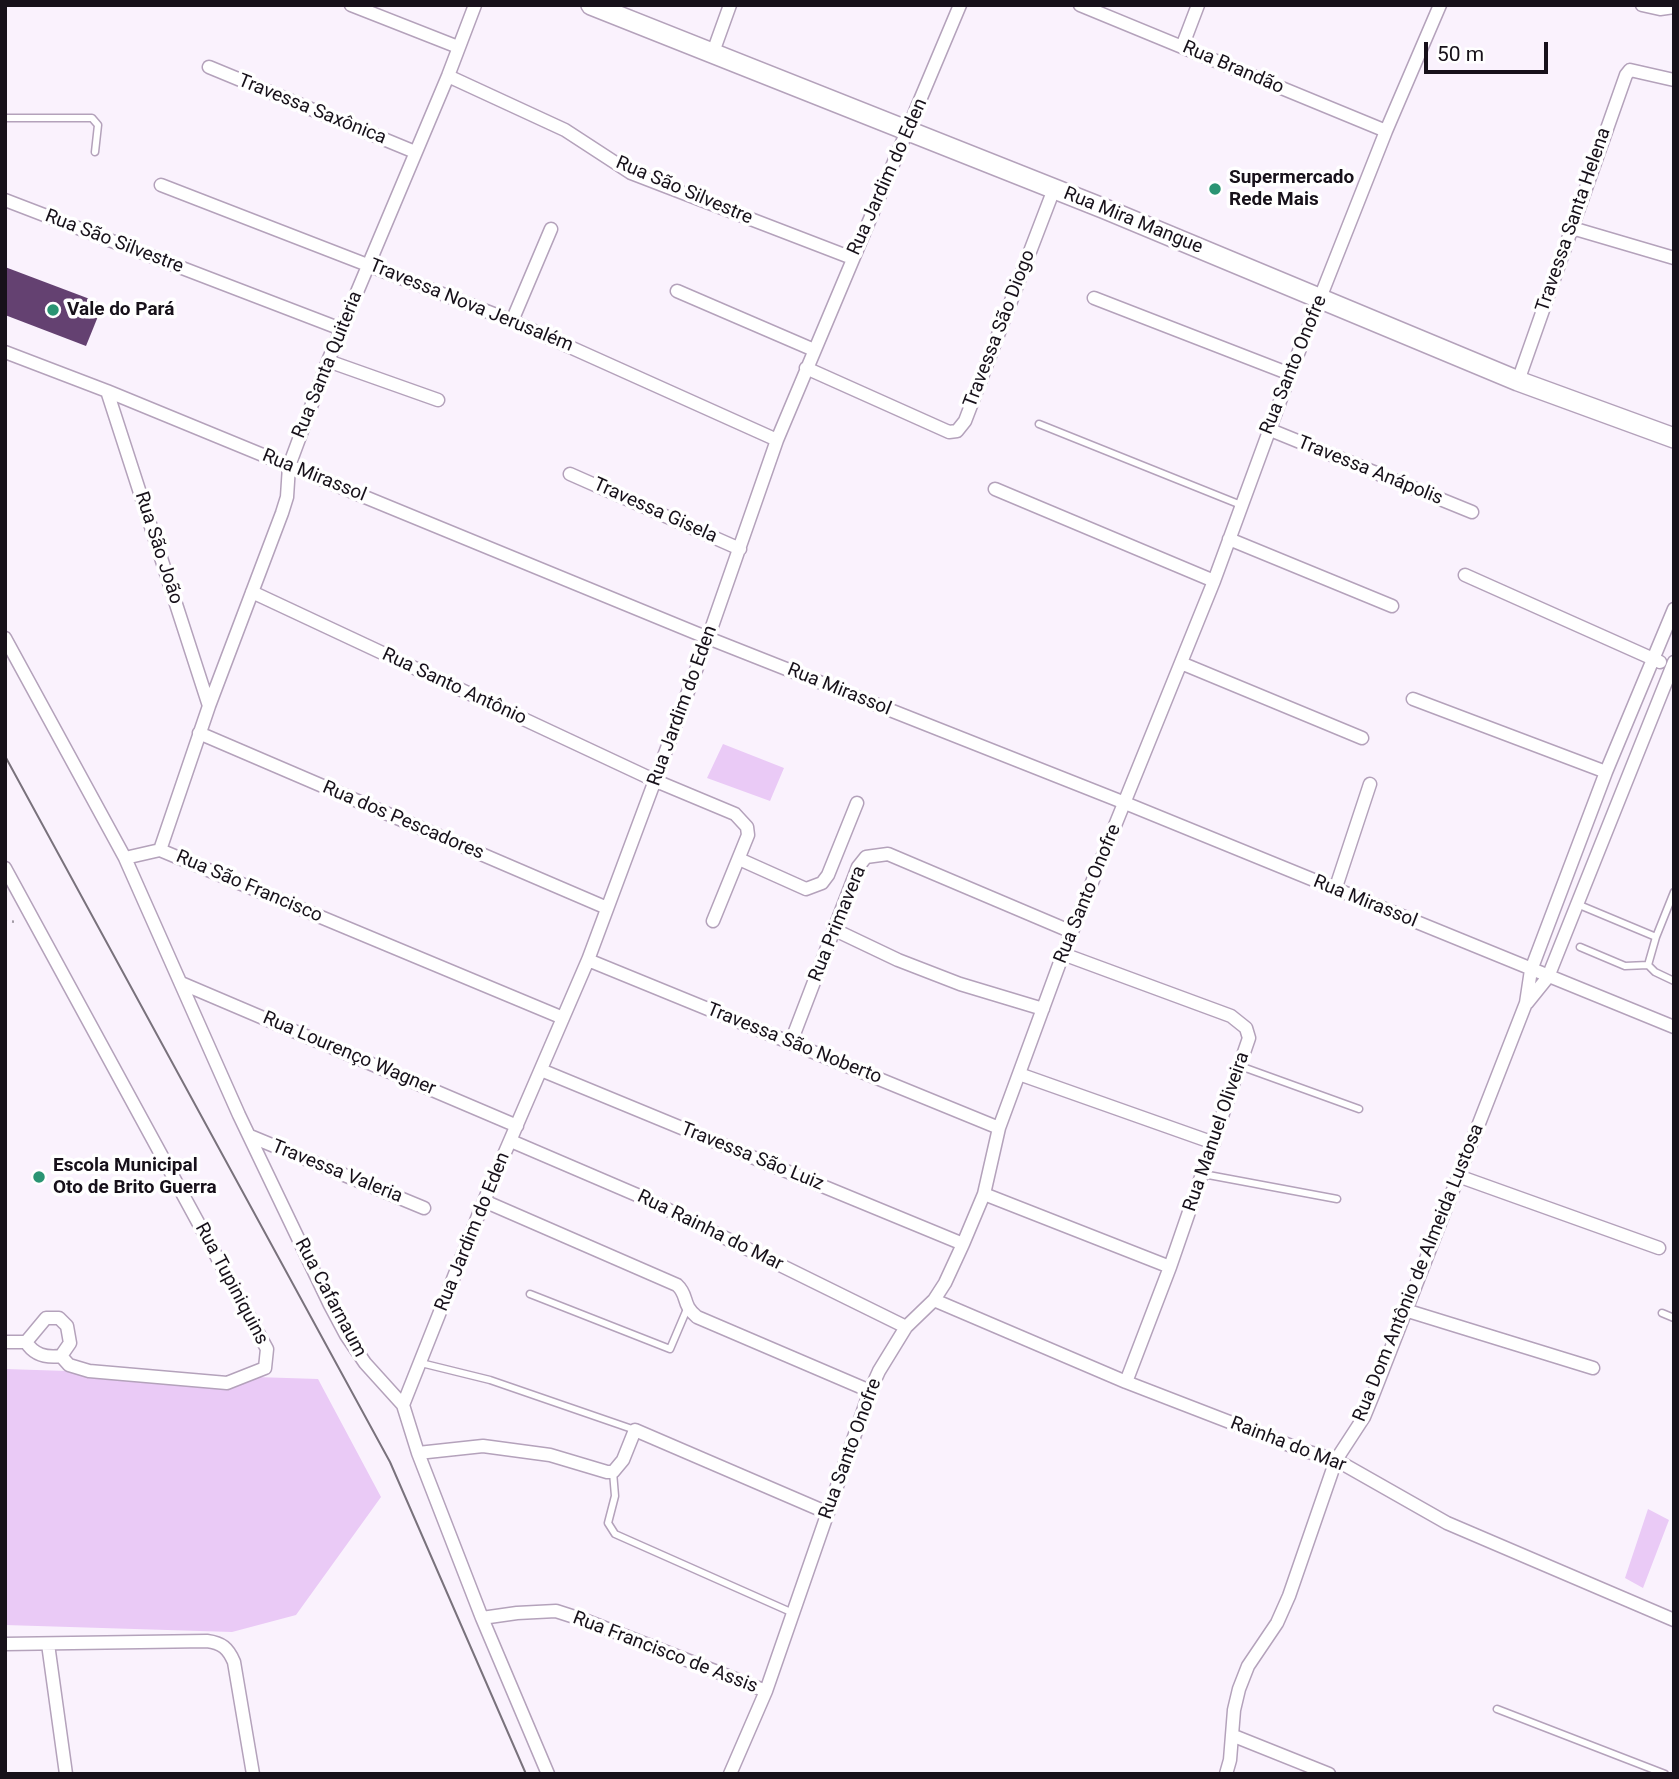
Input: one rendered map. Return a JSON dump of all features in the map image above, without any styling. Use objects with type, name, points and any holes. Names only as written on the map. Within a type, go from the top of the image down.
[{"type":"main road","name":"Rua Mira Mangue","points":[[591,5],[1054,189],[1518,381],[1674,438]]},
{"type":"street","points":[[351,5],[458,47]]},
{"type":"street","name":"Rua Santa Quiteria","points":[[160,850],[209,706],[287,497],[289,466],[328,361],[448,76],[475,5]]},
{"type":"street","points":[[712,55],[730,5]]},
{"type":"street","name":"Rua Jardim do Eden","points":[[403,1405],[484,1201],[588,960],[708,638],[777,440],[960,5]]},
{"type":"street","name":"Rua Brandão","points":[[1080,5],[1096,8],[1182,47],[1387,131]]},
{"type":"street","points":[[1182,47],[1198,5]]},
{"type":"street","name":"Rua Santo Onofre","points":[[730,1774],[766,1691],[870,1391],[906,1327],[934,1300],[945,1283],[984,1194],[999,1128],[1063,954],[1214,581],[1268,429],[1440,5]]},
{"type":"street","points":[[1642,5],[1660,9],[1674,7]]},
{"type":"street","name":"Travessa Saxônica","points":[[209,67],[415,152]]},
{"type":"street","name":"Travessa Santa Helena","points":[[1518,381],[1623,81],[1630,70],[1674,80]]},
{"type":"street","name":"Rua São Silvestre","points":[[448,76],[565,130],[631,173],[852,258]]},
{"type":"street","name":"Travessa Nova Jerusalém","points":[[161,185],[512,321],[777,440]]},
{"type":"street","name":"Travessa São Diogo","points":[[806,368],[949,432],[957,431],[965,421],[1054,189]]},
{"type":"street","name":"Rua São Silvestre","points":[[5,200],[341,329]]},
{"type":"street","points":[[1572,228],[1674,258]]},
{"type":"street","points":[[512,321],[551,229]]},
{"type":"street","points":[[677,291],[814,350]]},
{"type":"street","points":[[1094,298],[1290,374]]},
{"type":"street","name":"Rua Mirassol","points":[[5,352],[1674,1027]]},
{"type":"street","points":[[328,361],[438,400]]},
{"type":"street","name":"Rua São João","points":[[107,391],[209,706]]},
{"type":"street","name":"Travessa Anápolis","points":[[1268,429],[1472,512]]},
{"type":"street","name":"Travessa Gisela","points":[[570,474],[740,549]]},
{"type":"street","points":[[995,489],[1214,581]]},
{"type":"street","points":[[1228,539],[1392,606]]},
{"type":"street","points":[[1465,575],[1653,659],[1673,665]]},
{"type":"street","name":"Rua Santo Antônio","points":[[251,592],[656,781],[735,814],[743,820],[748,835],[713,921]]},
{"type":"street","name":"Rua Dom Antônio de Almeida Lustosa","points":[[1226,1774],[1234,1736],[1234,1710],[1239,1689],[1248,1666],[1277,1623],[1289,1596],[1336,1460],[1364,1417],[1526,1003],[1531,970],[1606,772],[1674,609]]},
{"type":"street","points":[[5,638],[125,858]]},
{"type":"street","points":[[1181,663],[1362,738]]},
{"type":"street","name":"Rua Dom Antônio de Almeida Lustosa","points":[[1526,1003],[1548,977],[1673,665]]},
{"type":"street","points":[[1413,699],[1606,772]]},
{"type":"street","name":"Rua dos Pescadores","points":[[200,733],[607,908]]},
{"type":"street","points":[[1335,890],[1370,784]]},
{"type":"street","points":[[740,859],[806,889],[814,887],[828,875],[856,803]]},
{"type":"street","name":"Rua São Francisco","points":[[125,858],[160,850],[564,1018]]},
{"type":"street","name":"Rua Primavera","points":[[791,1042],[858,867],[866,856],[888,854],[1072,932]]},
{"type":"street","name":"Rua Cafarnaum","points":[[125,858],[250,1136],[346,1335],[365,1363],[403,1405],[418,1453],[482,1619],[548,1774]]},
{"type":"street","name":"Rua Tupiniquins","points":[[5,868],[267,1349],[265,1368],[227,1382],[89,1371],[69,1365],[61,1356]]},
{"type":"street","points":[[835,930],[898,960],[960,984],[1043,1009]]},
{"type":"street","name":"Rua Manuel Oliveira","points":[[1063,954],[1240,1021],[1249,1038],[1170,1267],[1126,1382]]},
{"type":"street","name":"Travessa São Noberto","points":[[588,960],[999,1128]]},
{"type":"street","name":"Rua Lourenço Wagner","points":[[181,983],[517,1126]]},
{"type":"street","name":"Travessa São Luiz","points":[[541,1070],[963,1244]]},
{"type":"street","points":[[1019,1074],[1213,1143]]},
{"type":"street","name":"Travessa Valeria","points":[[250,1136],[424,1208]]},
{"type":"street","name":"Rua Rainha do Mar","points":[[511,1141],[644,1198],[906,1327]]},
{"type":"street","points":[[1458,1176],[1659,1248]]},
{"type":"street","points":[[984,1194],[1170,1267]]},
{"type":"street","points":[[484,1201],[677,1284],[683,1290],[687,1309],[697,1317],[870,1391]]},
{"type":"street","name":"Rainha do Mar","points":[[934,1300],[1126,1382],[1302,1450],[1336,1460],[1447,1523],[1674,1620]]},
{"type":"street","points":[[1405,1310],[1592,1368]]},
{"type":"street","points":[[46,1318],[59,1318],[67,1326],[69,1343],[61,1356],[49,1357],[40,1354],[31,1350],[26,1342],[46,1318]]},
{"type":"street","points":[[5,1342],[26,1342]]},
{"type":"street","points":[[418,1453],[483,1446],[550,1455],[612,1472],[623,1460],[635,1430],[828,1513]]},
{"type":"street","name":"Rua Francisco de Assis","points":[[482,1619],[517,1613],[556,1611],[766,1691]]},
{"type":"street","points":[[5,1644],[219,1643],[229,1650],[234,1662],[253,1774]]},
{"type":"street","points":[[48,1644],[66,1774]]},
{"type":"street","points":[[1234,1736],[1329,1774]]},
{"type":"lane","points":[[5,118],[92,118],[98,125],[95,152]]},
{"type":"lane","points":[[1039,425],[1241,505]]},
{"type":"lane","points":[[1648,965],[1674,892]]},
{"type":"lane","points":[[1577,904],[1656,937]]},
{"type":"lane","points":[[1580,947],[1625,966],[1648,965],[1655,972],[1674,981]]},
{"type":"lane","points":[[1240,1066],[1359,1109]]},
{"type":"lane","points":[[1203,1174],[1337,1199]]},
{"type":"lane","points":[[530,1294],[670,1349],[687,1309]]},
{"type":"lane","points":[[1662,1313],[1674,1318]]},
{"type":"lane","points":[[421,1363],[490,1380],[635,1430]]},
{"type":"lane","points":[[612,1472],[615,1496],[608,1523],[615,1534],[793,1613]]},
{"type":"lane","points":[[1497,1709],[1665,1774]]},
{"type":"shaded area","points":[[723,744],[784,768],[770,801],[707,778]]},
{"type":"shaded area","points":[[5,1369],[318,1379],[381,1497],[296,1615],[232,1632],[5,1625]]},
{"type":"shaded area","points":[[1648,1509],[1669,1520],[1643,1588],[1625,1578]]},
{"type":"building","name":"Vale do Pará","points":[[5,267],[103,304],[86,346],[5,315]]},
{"type":"tram line","points":[[5,756],[390,1462],[526,1774]]},
{"type":"place","name":"Supermercado Rede Mais","points":[[1215,189]]},
{"type":"place","name":"Vale do Pará","points":[[53,310]]},
{"type":"place","name":"Escola Municipal Oto de Brito Guerra","points":[[39,1177]]}]
